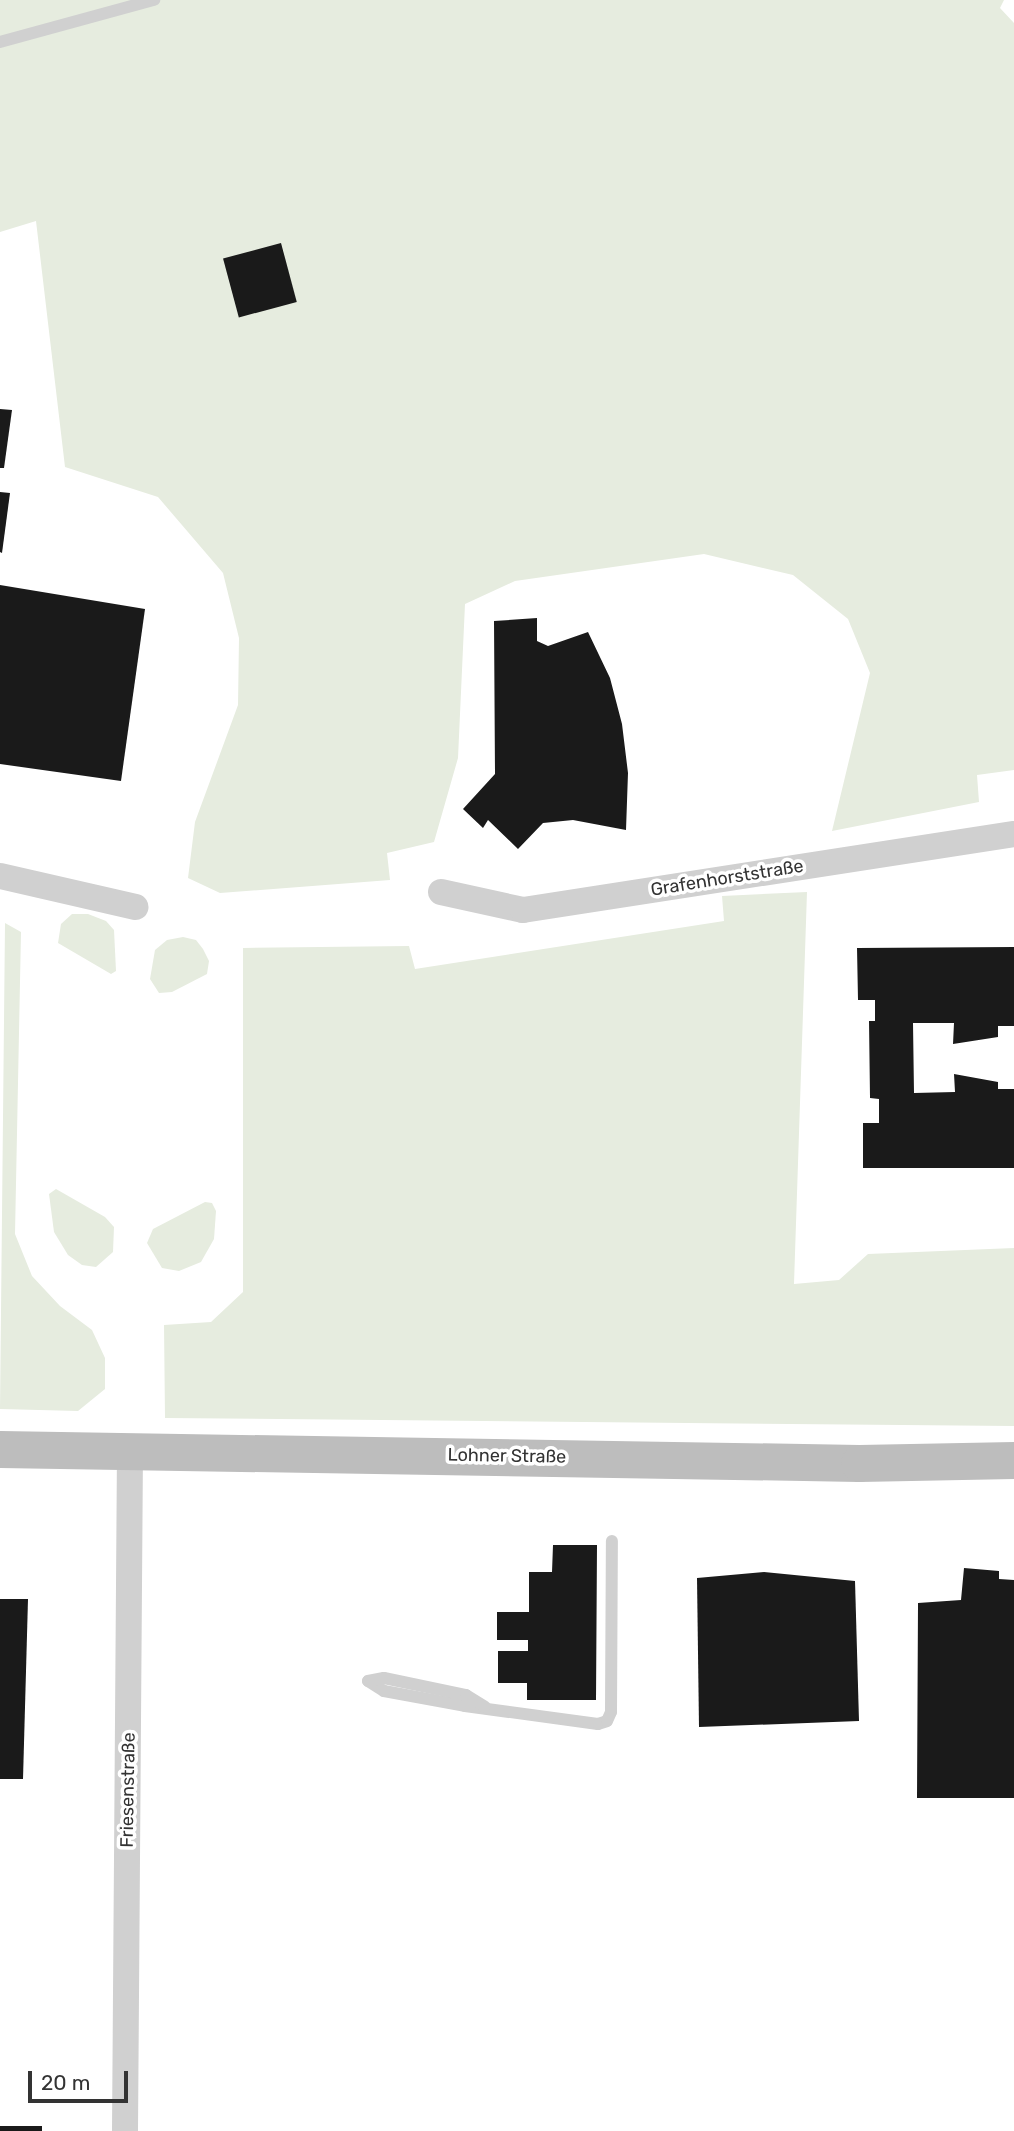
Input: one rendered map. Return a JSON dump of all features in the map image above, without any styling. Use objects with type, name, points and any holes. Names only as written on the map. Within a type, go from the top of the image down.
[{"type":"main road","name":"Lohner Straße","points":[[0,1449],[130,1449],[859,1463],[1014,1460]]},
{"type":"street","name":"Grafenhorststraße","points":[[441,892],[523,910],[1014,834]]},
{"type":"street","points":[[0,876],[135,907]]},
{"type":"street","name":"Friesenstraße","points":[[125,2131],[130,1449]]},
{"type":"lane","points":[[0,42],[154,0]]},
{"type":"lane","points":[[368,1681],[384,1678],[466,1695],[485,1707],[584,1723],[607,1721],[611,1712],[612,1541]]},
{"type":"shaded area","points":[[0,0],[1004,0],[1000,8],[1014,23],[1014,770],[977,775],[979,802],[832,831],[870,673],[848,619],[793,575],[704,554],[515,581],[465,604],[458,758],[434,842],[387,853],[390,880],[220,893],[188,878],[195,822],[238,705],[239,638],[223,573],[158,497],[65,467],[36,221],[0,232]]},
{"type":"shaded area","points":[[807,892],[794,1284],[839,1280],[868,1254],[1014,1248],[1014,1426],[165,1418],[164,1325],[211,1322],[243,1292],[243,948],[409,946],[415,969],[724,921],[722,896]]},
{"type":"shaded area","points":[[72,914],[88,914],[106,921],[114,930],[116,971],[111,974],[58,943],[61,924]]},
{"type":"shaded area","points":[[5,923],[21,932],[15,1234],[32,1276],[60,1306],[92,1330],[105,1358],[105,1389],[78,1411],[0,1409]]},
{"type":"shaded area","points":[[183,937],[196,940],[203,949],[209,961],[207,974],[172,992],[159,993],[150,979],[155,950],[167,940]]},
{"type":"shaded area","points":[[56,1189],[105,1217],[114,1227],[113,1252],[96,1267],[82,1265],[68,1255],[54,1232],[49,1194]]},
{"type":"shaded area","points":[[205,1202],[212,1203],[216,1211],[214,1239],[201,1262],[179,1271],[162,1268],[147,1243],[153,1229]]},
{"type":"building","points":[[281,243],[297,302],[239,317],[223,259]]},
{"type":"building","points":[[0,409],[12,410],[4,468],[0,468]]},
{"type":"building","points":[[0,492],[10,493],[2,553],[0,552]]},
{"type":"building","points":[[0,585],[145,609],[121,781],[0,764]]},
{"type":"building","points":[[537,618],[537,641],[548,646],[588,632],[610,678],[622,724],[628,773],[626,830],[573,820],[543,823],[518,849],[488,820],[483,828],[463,809],[495,774],[494,621]]},
{"type":"building","points":[[1014,947],[1014,1026],[998,1026],[998,1037],[953,1044],[954,1023],[913,1023],[914,1093],[955,1092],[954,1074],[998,1082],[998,1089],[1014,1089],[1014,1168],[863,1168],[863,1123],[879,1123],[879,1099],[870,1098],[869,1021],[875,1021],[875,1000],[858,1000],[857,948]]},
{"type":"building","points":[[553,1545],[597,1545],[596,1700],[527,1700],[527,1683],[498,1683],[498,1651],[528,1651],[528,1640],[497,1640],[497,1612],[529,1612],[529,1572],[552,1572]]},
{"type":"building","points":[[964,1568],[999,1571],[999,1579],[1014,1580],[1014,1798],[917,1798],[918,1603],[961,1600]]},
{"type":"building","points":[[764,1572],[855,1581],[859,1721],[699,1727],[697,1578]]},
{"type":"building","points":[[0,1599],[28,1599],[23,1779],[0,1779]]},
{"type":"building","points":[[0,2126],[42,2126],[42,2131],[0,2131]]}]
